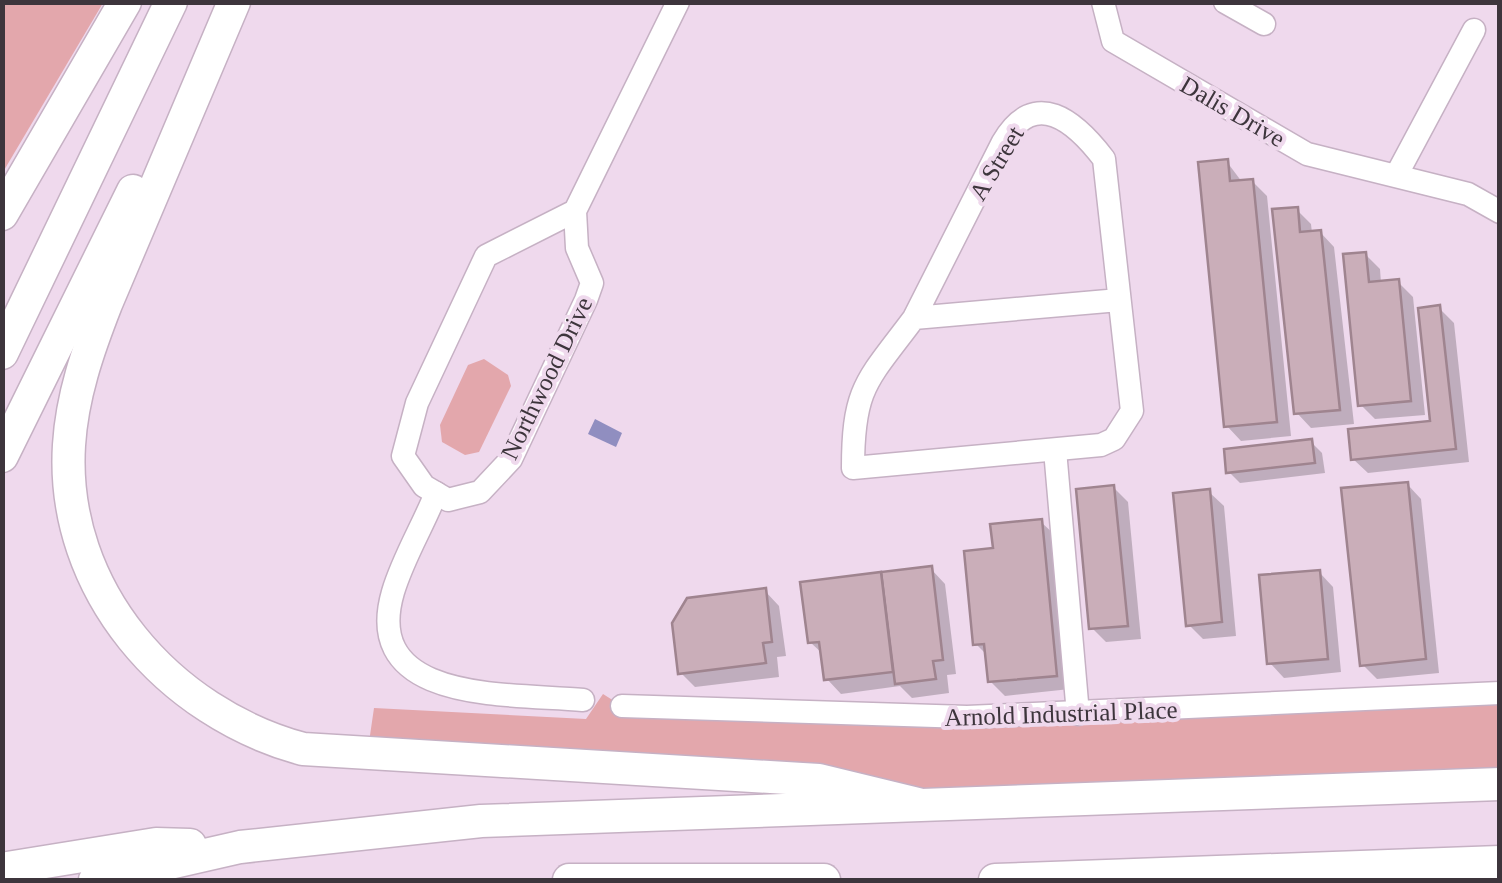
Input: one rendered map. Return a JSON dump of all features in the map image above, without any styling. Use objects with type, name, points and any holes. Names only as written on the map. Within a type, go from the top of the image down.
[{"type":"highway","points":[[2,214],[125,2]]},
{"type":"highway","points":[[2,353],[171,2]]},
{"type":"highway","points":[[2,456],[92,272],[233,2]]},
{"type":"highway","points":[[233,2],[89,348],[72,415],[69,478],[82,542],[108,603],[151,660],[179,688],[231,724],[280,743],[330,753],[819,780],[918,804]]},
{"type":"highway","points":[[2,201],[29,166]]},
{"type":"highway","points":[[96,880],[240,847],[481,820],[1500,784]]},
{"type":"highway","points":[[2,869],[156,844],[240,847]]},
{"type":"highway","points":[[995,880],[1500,862]]},
{"type":"highway","points":[[569,880],[824,880]]},
{"type":"street","points":[[583,700],[430,682],[396,654],[388,619],[393,592],[436,493],[424,486],[402,456],[416,403],[486,256],[575,211],[678,2]]},
{"type":"street","name":"Dalis Drive","points":[[1102,2],[1113,41],[1307,154],[1468,194],[1500,212]]},
{"type":"street","points":[[1225,2],[1264,24]]},
{"type":"street","points":[[1397,174],[1474,30]]},
{"type":"street","name":"A Street","points":[[1030,113],[1060,116],[1086,136],[1104,158],[1119,300],[1134,396],[1132,410],[1114,440],[1055,450],[852,468],[853,420],[860,390],[914,318],[1014,122],[1030,113]]},
{"type":"street","name":"Northwood Drive","points":[[436,493],[448,500],[480,492],[510,459],[592,283],[577,248],[575,211]]},
{"type":"street","points":[[914,318],[1119,300]]},
{"type":"street","points":[[1055,450],[1078,714]]},
{"type":"street","name":"Arnold Industrial Place","points":[[622,706],[892,718],[1078,714],[1500,693]]},
{"type":"shaded area","points":[[6,3],[103,3],[3,172],[2,7]]},
{"type":"shaded area","points":[[484,359],[508,375],[511,386],[479,452],[465,455],[442,442],[440,425],[468,365]]},
{"type":"shaded area","points":[[1499,693],[1499,788],[918,804],[367,756],[374,708],[586,719],[603,694],[622,706],[798,714]]},
{"type":"water","points":[[595,419],[622,433],[616,447],[588,434]]},
{"type":"building","points":[[1228,159],[1230,181],[1253,179],[1277,422],[1224,427],[1198,162]]},
{"type":"building","points":[[1298,207],[1300,232],[1321,230],[1340,410],[1294,414],[1272,209]]},
{"type":"building","points":[[1366,252],[1369,282],[1399,279],[1411,401],[1358,406],[1343,254]]},
{"type":"building","points":[[1440,305],[1456,449],[1351,460],[1348,429],[1430,421],[1418,308]]},
{"type":"building","points":[[1312,439],[1315,463],[1226,473],[1224,449]]},
{"type":"building","points":[[1408,482],[1426,659],[1360,666],[1341,488]]},
{"type":"building","points":[[1114,485],[1128,626],[1089,629],[1076,489]]},
{"type":"building","points":[[1210,489],[1222,622],[1186,626],[1173,493]]},
{"type":"building","points":[[1042,519],[1057,676],[988,682],[984,644],[973,645],[964,551],[993,548],[990,524]]},
{"type":"building","points":[[932,566],[943,660],[933,661],[936,679],[895,684],[881,572]]},
{"type":"building","points":[[1320,570],[1328,659],[1267,664],[1259,575]]},
{"type":"building","points":[[881,572],[893,672],[824,680],[819,642],[808,643],[800,582]]},
{"type":"building","points":[[766,588],[772,642],[763,643],[766,663],[678,674],[672,623],[687,598]]}]
